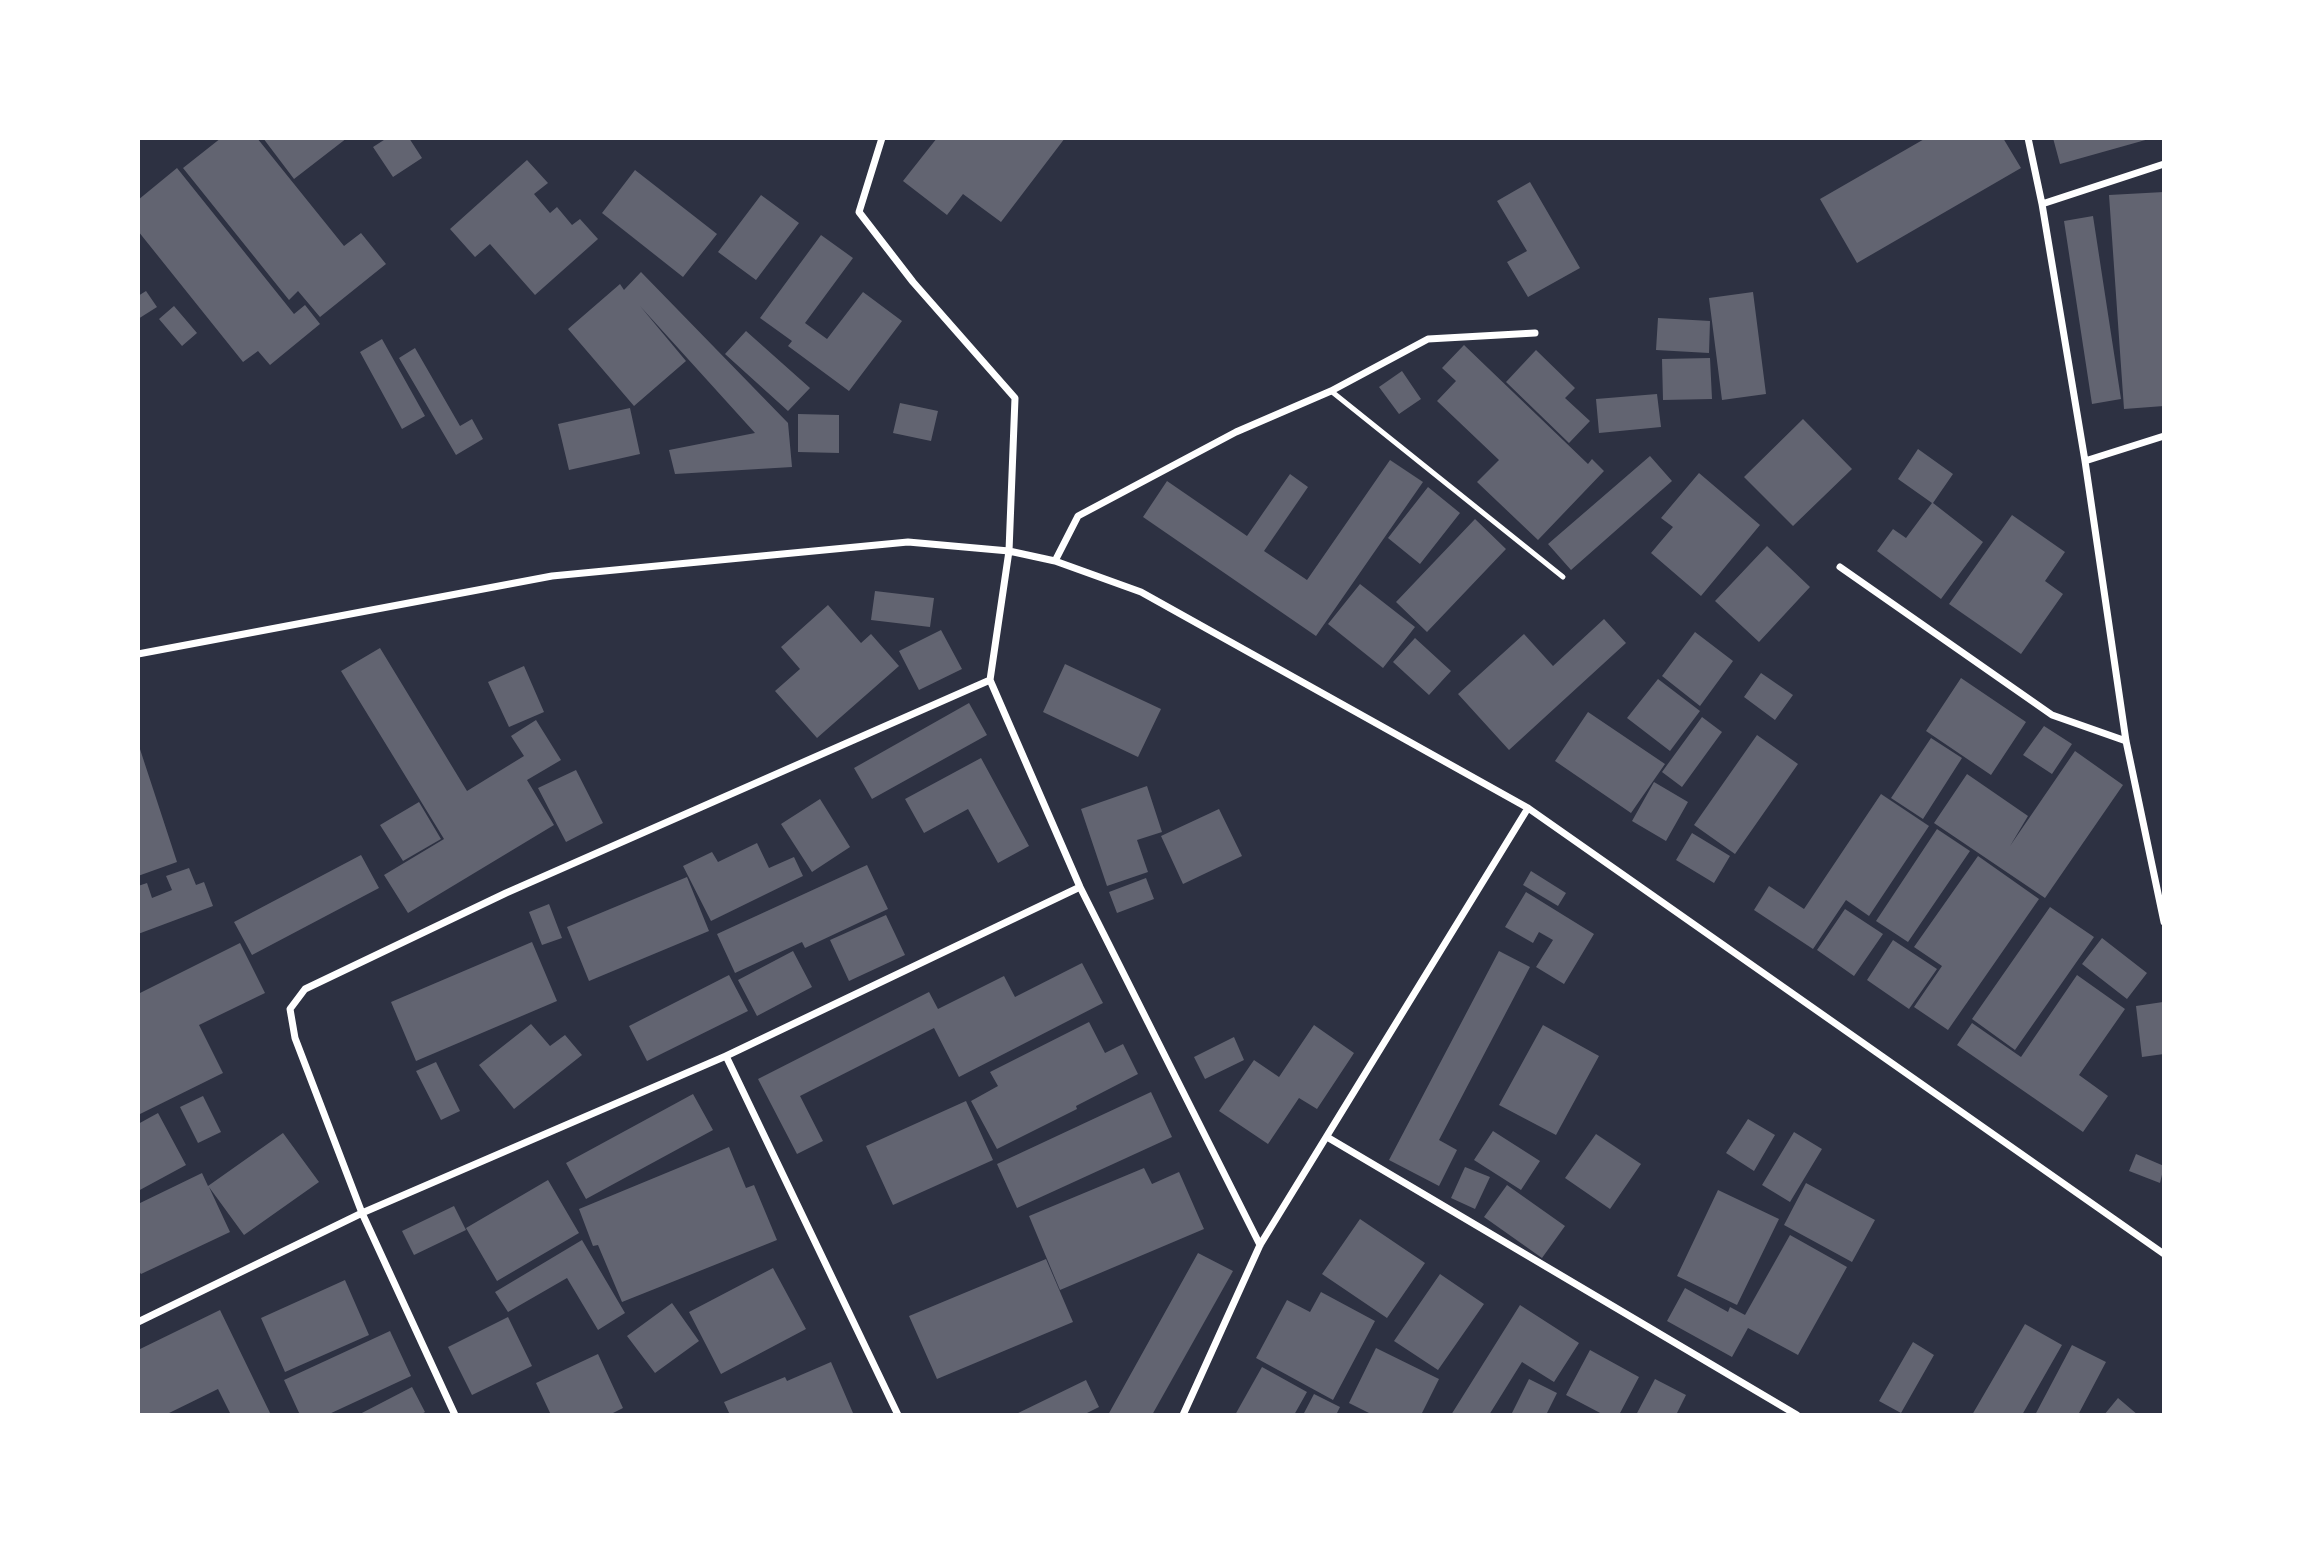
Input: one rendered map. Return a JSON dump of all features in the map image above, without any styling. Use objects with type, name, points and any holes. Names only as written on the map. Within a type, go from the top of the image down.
[{"type":"street","points":[[882,138],[859,212],[913,282],[1015,398],[1009,551],[990,680],[1080,887],[1260,1245]]},
{"type":"street","points":[[2028,138],[2042,204],[2085,461],[2126,741],[2163,916]]},
{"type":"street","points":[[2042,204],[2164,164]]},
{"type":"street","points":[[1055,561],[1078,516],[1236,432],[1331,391],[1428,339],[1535,333]]},
{"type":"street","points":[[2085,461],[2164,436]]},
{"type":"street","points":[[138,654],[552,576],[908,542],[1009,551],[1055,561],[1141,592],[1528,808],[2164,1254]]},
{"type":"street","points":[[1840,566],[2052,715],[2126,741]]},
{"type":"street","points":[[455,1415],[362,1213],[295,1038],[290,1009],[305,989],[506,893],[990,680]]},
{"type":"street","points":[[1183,1415],[1260,1245],[1528,808]]},
{"type":"street","points":[[138,1322],[362,1213],[726,1056],[1080,887]]},
{"type":"street","points":[[726,1056],[898,1415]]},
{"type":"street","points":[[1327,1137],[1797,1415]]},
{"type":"lane","points":[[1331,391],[1563,577]]},
{"type":"building","points":[[221,138],[257,138],[344,246],[361,233],[386,264],[320,317],[298,291],[289,300],[183,168]]},
{"type":"building","points":[[263,138],[347,138],[294,179]]},
{"type":"building","points":[[387,138],[409,138],[422,158],[393,177],[373,147]]},
{"type":"building","points":[[937,138],[1065,138],[1001,222],[963,194],[947,215],[903,181]]},
{"type":"building","points":[[1926,138],[2003,138],[2021,168],[1857,263],[1820,199]]},
{"type":"building","points":[[2053,138],[2148,138],[2149,139],[2060,164]]},
{"type":"building","points":[[527,160],[548,183],[534,194],[550,213],[557,207],[572,225],[580,219],[598,239],[535,295],[490,244],[475,257],[450,229]]},
{"type":"building","points":[[177,168],[294,314],[305,305],[320,324],[270,365],[258,351],[243,362],[138,231],[138,200]]},
{"type":"building","points":[[635,170],[717,234],[683,277],[602,213]]},
{"type":"building","points":[[1530,182],[1580,268],[1528,297],[1507,262],[1527,251],[1497,201]]},
{"type":"building","points":[[2164,192],[2164,406],[2124,409],[2109,195]]},
{"type":"building","points":[[761,195],[799,223],[756,280],[718,252]]},
{"type":"building","points":[[2093,216],[2121,399],[2092,404],[2064,221]]},
{"type":"building","points":[[821,235],[853,258],[805,323],[827,339],[863,292],[902,321],[849,391],[788,346],[792,341],[760,318]]},
{"type":"building","points":[[641,272],[788,423],[792,467],[675,474],[669,450],[755,433],[640,306],[686,361],[634,406],[568,329],[620,284],[624,290]]},
{"type":"building","points":[[146,291],[157,307],[138,319],[138,296]]},
{"type":"building","points":[[1753,292],[1766,394],[1722,400],[1709,298]]},
{"type":"building","points":[[174,306],[197,333],[182,346],[159,319]]},
{"type":"building","points":[[1658,318],[1710,321],[1709,353],[1656,350]]},
{"type":"building","points":[[746,331],[810,388],[788,411],[725,354]]},
{"type":"building","points":[[382,339],[425,416],[402,429],[360,352]]},
{"type":"building","points":[[1464,345],[1588,464],[1592,459],[1604,471],[1538,540],[1477,482],[1499,460],[1437,401],[1456,381],[1442,368]]},
{"type":"building","points":[[415,348],[460,426],[472,419],[483,439],[456,455],[399,358]]},
{"type":"building","points":[[1536,350],[1575,388],[1565,398],[1590,421],[1569,443],[1506,382]]},
{"type":"building","points":[[1710,358],[1712,399],[1663,400],[1662,359]]},
{"type":"building","points":[[1402,371],[1421,399],[1399,414],[1379,387]]},
{"type":"building","points":[[1657,394],[1661,427],[1599,433],[1596,399]]},
{"type":"building","points":[[900,403],[938,411],[931,441],[893,433]]},
{"type":"building","points":[[630,408],[640,454],[569,470],[558,424]]},
{"type":"building","points":[[798,414],[839,415],[839,453],[798,452]]},
{"type":"building","points":[[1803,419],[1852,469],[1793,526],[1744,477]]},
{"type":"building","points":[[1918,449],[1953,474],[1933,503],[1983,542],[1941,599],[1877,551],[1893,529],[1906,538],[1932,503],[1898,479]]},
{"type":"building","points":[[1650,456],[1672,481],[1571,570],[1548,544]]},
{"type":"building","points":[[1390,460],[1423,482],[1316,636],[1143,517],[1167,481],[1247,536],[1290,474],[1308,487],[1264,551],[1307,580]]},
{"type":"building","points":[[1699,473],[1760,525],[1701,596],[1651,553],[1673,527],[1661,518]]},
{"type":"building","points":[[1428,487],[1460,513],[1420,564],[1388,538]]},
{"type":"building","points":[[2012,515],[2065,552],[2045,581],[2063,594],[2021,654],[1949,604]]},
{"type":"building","points":[[1475,519],[1506,549],[1427,632],[1396,602]]},
{"type":"building","points":[[1767,546],[1810,587],[1759,642],[1715,601]]},
{"type":"building","points":[[1360,584],[1415,627],[1383,668],[1328,624]]},
{"type":"building","points":[[875,591],[934,598],[930,627],[871,620]]},
{"type":"building","points":[[828,605],[861,643],[871,634],[899,666],[817,738],[775,691],[800,669],[781,647]]},
{"type":"building","points":[[1604,619],[1626,643],[1509,750],[1458,694],[1524,634],[1553,666]]},
{"type":"building","points":[[941,630],[962,669],[919,690],[899,651]]},
{"type":"building","points":[[1695,632],[1733,661],[1700,706],[1662,676]]},
{"type":"building","points":[[1415,638],[1451,671],[1429,695],[1393,662]]},
{"type":"building","points":[[380,648],[467,791],[524,756],[511,736],[536,720],[561,760],[527,780],[554,825],[408,913],[384,875],[444,839],[341,671]]},
{"type":"building","points":[[1065,664],[1161,709],[1138,757],[1043,712]]},
{"type":"building","points":[[524,666],[544,712],[509,727],[488,682]]},
{"type":"building","points":[[1761,673],[1793,695],[1775,720],[1744,697]]},
{"type":"building","points":[[1961,678],[2026,722],[1991,775],[1926,731]]},
{"type":"building","points":[[1658,679],[1700,711],[1670,751],[1627,718]]},
{"type":"building","points":[[969,703],[987,735],[872,799],[854,768]]},
{"type":"building","points":[[1588,712],[1665,764],[1631,813],[1555,761]]},
{"type":"building","points":[[1702,717],[1722,732],[1682,787],[1662,772]]},
{"type":"building","points":[[2044,726],[2072,744],[2052,774],[2023,755]]},
{"type":"building","points":[[1757,735],[1798,764],[1735,854],[1694,825]]},
{"type":"building","points":[[1931,738],[1962,758],[1923,819],[1891,798]]},
{"type":"building","points":[[138,743],[177,862],[138,876]]},
{"type":"building","points":[[2075,751],[2123,785],[2045,898],[1934,823],[1967,774],[2028,816],[2010,846]]},
{"type":"building","points":[[981,758],[1029,846],[998,863],[968,809],[924,833],[905,799]]},
{"type":"building","points":[[576,770],[603,823],[566,842],[538,788]]},
{"type":"building","points":[[1654,782],[1688,802],[1666,841],[1632,821]]},
{"type":"building","points":[[1147,786],[1162,832],[1137,840],[1148,872],[1107,886],[1081,809]]},
{"type":"building","points":[[1881,794],[1929,826],[1869,916],[1846,900],[1813,949],[1754,910],[1769,886],[1804,909]]},
{"type":"building","points":[[820,799],[850,847],[812,872],[781,824]]},
{"type":"building","points":[[419,802],[441,839],[403,861],[380,825]]},
{"type":"building","points":[[1219,809],[1242,856],[1183,884],[1161,836]]},
{"type":"building","points":[[1937,829],[1970,851],[1908,942],[1876,921]]},
{"type":"building","points":[[1692,833],[1730,856],[1714,883],[1676,860]]},
{"type":"building","points":[[757,843],[769,868],[794,857],[803,876],[711,921],[683,866],[712,852],[718,862]]},
{"type":"building","points":[[361,855],[379,888],[252,955],[234,922]]},
{"type":"building","points":[[1978,856],[2039,899],[1948,1030],[1914,1007],[1942,966],[1914,947]]},
{"type":"building","points":[[867,865],[888,909],[805,948],[802,942],[735,973],[717,934]]},
{"type":"building","points":[[189,868],[196,885],[204,882],[213,906],[138,934],[138,886],[147,883],[152,898],[172,890],[166,876]]},
{"type":"building","points":[[1531,871],[1566,893],[1558,906],[1523,885]]},
{"type":"building","points":[[687,877],[709,931],[589,981],[567,927]]},
{"type":"building","points":[[1146,878],[1154,899],[1117,913],[1109,892]]},
{"type":"building","points":[[1526,892],[1594,934],[1564,984],[1536,967],[1553,940],[1539,932],[1533,943],[1505,927]]},
{"type":"building","points":[[549,904],[562,938],[542,945],[529,912]]},
{"type":"building","points":[[2050,907],[2094,937],[2015,1050],[1972,1019]]},
{"type":"building","points":[[1845,909],[1883,934],[1854,976],[1817,950]]},
{"type":"building","points":[[886,915],[905,955],[849,981],[830,940]]},
{"type":"building","points":[[2102,938],[2147,973],[2127,999],[2082,964]]},
{"type":"building","points":[[1893,940],[1937,969],[1909,1009],[1867,980]]},
{"type":"building","points":[[532,942],[557,1001],[416,1061],[391,1002]]},
{"type":"building","points":[[240,943],[265,993],[199,1025],[223,1073],[138,1115],[138,994]]},
{"type":"building","points":[[793,951],[812,987],[757,1016],[738,980]]},
{"type":"building","points":[[1499,951],[1530,967],[1439,1140],[1457,1150],[1439,1186],[1389,1160]]},
{"type":"building","points":[[1082,963],[1103,1003],[959,1077],[934,1028],[800,1096],[823,1141],[797,1154],[758,1079],[929,992],[938,1009],[1004,976],[1015,997]]},
{"type":"building","points":[[729,975],[748,1011],[647,1061],[629,1026]]},
{"type":"building","points":[[2077,975],[2125,1009],[2079,1075],[2108,1096],[2083,1132],[1957,1045],[1972,1023],[2021,1057]]},
{"type":"building","points":[[2163,1002],[2164,1054],[2142,1057],[2136,1006]]},
{"type":"building","points":[[1089,1022],[1105,1053],[1123,1044],[1138,1074],[1076,1106],[1077,1109],[997,1149],[971,1101],[998,1086],[990,1072]]},
{"type":"building","points":[[531,1024],[550,1046],[565,1035],[582,1055],[514,1109],[479,1065]]},
{"type":"building","points":[[1314,1025],[1354,1053],[1317,1109],[1299,1098],[1268,1144],[1219,1111],[1254,1060],[1279,1077]]},
{"type":"building","points":[[1543,1025],[1599,1056],[1556,1135],[1499,1105]]},
{"type":"building","points":[[1234,1037],[1244,1060],[1205,1079],[1194,1057]]},
{"type":"building","points":[[436,1062],[460,1111],[441,1120],[416,1071]]},
{"type":"building","points":[[1151,1092],[1172,1137],[1017,1208],[997,1164]]},
{"type":"building","points":[[693,1094],[713,1130],[586,1199],[566,1163]]},
{"type":"building","points":[[203,1096],[221,1132],[198,1143],[180,1107]]},
{"type":"building","points":[[966,1101],[993,1160],[893,1205],[866,1146]]},
{"type":"building","points":[[158,1113],[186,1165],[138,1191],[138,1124]]},
{"type":"building","points":[[1748,1119],[1775,1135],[1754,1171],[1726,1153]]},
{"type":"building","points":[[1493,1131],[1540,1161],[1521,1190],[1474,1160]]},
{"type":"building","points":[[1794,1132],[1822,1149],[1790,1202],[1762,1185]]},
{"type":"building","points":[[283,1133],[319,1182],[244,1235],[209,1187],[230,1232],[141,1274],[138,1270],[138,1204],[202,1173],[208,1186]]},
{"type":"building","points":[[1596,1134],[1641,1164],[1610,1209],[1565,1178]]},
{"type":"building","points":[[729,1147],[746,1188],[754,1185],[777,1240],[622,1302],[598,1245],[593,1246],[579,1209]]},
{"type":"building","points":[[2136,1154],[2164,1166],[2160,1183],[2129,1171]]},
{"type":"building","points":[[1465,1167],[1490,1177],[1475,1209],[1451,1198]]},
{"type":"building","points":[[1144,1168],[1152,1184],[1179,1172],[1204,1229],[1060,1290],[1029,1216]]},
{"type":"building","points":[[548,1180],[579,1233],[497,1281],[466,1228]]},
{"type":"building","points":[[1806,1183],[1875,1220],[1852,1262],[1784,1225]]},
{"type":"building","points":[[1507,1185],[1565,1226],[1542,1258],[1484,1217]]},
{"type":"building","points":[[1718,1190],[1779,1219],[1737,1305],[1677,1276]]},
{"type":"building","points":[[454,1206],[466,1230],[414,1255],[402,1231]]},
{"type":"building","points":[[1360,1219],[1425,1263],[1387,1318],[1322,1274]]},
{"type":"building","points":[[1790,1235],[1847,1267],[1798,1355],[1748,1328],[1732,1357],[1667,1321],[1685,1288],[1728,1312],[1730,1307],[1745,1315]]},
{"type":"building","points":[[582,1240],[625,1313],[598,1330],[567,1278],[508,1312],[495,1292]]},
{"type":"building","points":[[1198,1253],[1233,1271],[1152,1415],[1108,1415]]},
{"type":"building","points":[[1046,1259],[1073,1322],[937,1379],[909,1316]]},
{"type":"building","points":[[773,1268],[806,1329],[721,1374],[689,1312]]},
{"type":"building","points":[[1440,1274],[1484,1304],[1438,1370],[1394,1341]]},
{"type":"building","points":[[345,1280],[369,1335],[285,1372],[261,1318]]},
{"type":"building","points":[[1321,1292],[1375,1321],[1333,1400],[1256,1358],[1287,1300],[1310,1312]]},
{"type":"building","points":[[672,1303],[699,1341],[655,1373],[627,1336]]},
{"type":"building","points":[[1520,1305],[1579,1343],[1554,1382],[1522,1362],[1489,1415],[1451,1415]]},
{"type":"building","points":[[220,1310],[271,1415],[231,1415],[218,1389],[165,1415],[138,1415],[138,1350]]},
{"type":"building","points":[[508,1317],[532,1366],[472,1395],[448,1347]]},
{"type":"building","points":[[2025,1324],[2062,1345],[2022,1415],[1972,1415]]},
{"type":"building","points":[[390,1331],[411,1376],[327,1415],[300,1415],[284,1380]]},
{"type":"building","points":[[1913,1342],[1934,1355],[1901,1413],[1879,1401]]},
{"type":"building","points":[[2072,1345],[2106,1362],[2078,1415],[2035,1415]]},
{"type":"building","points":[[1376,1348],[1439,1379],[1421,1415],[1373,1415],[1349,1403]]},
{"type":"building","points":[[1590,1350],[1639,1377],[1619,1415],[1604,1415],[1566,1395]]},
{"type":"building","points":[[598,1354],[623,1408],[609,1415],[551,1415],[536,1383]]},
{"type":"building","points":[[831,1362],[853,1413],[849,1415],[730,1415],[724,1402],[785,1377],[787,1381]]},
{"type":"building","points":[[1262,1367],[1307,1392],[1294,1415],[1235,1415]]},
{"type":"building","points":[[1529,1379],[1557,1393],[1546,1415],[1511,1415]]},
{"type":"building","points":[[1655,1379],[1686,1395],[1676,1415],[1636,1415]]},
{"type":"building","points":[[1086,1380],[1099,1407],[1083,1415],[1014,1415]]},
{"type":"building","points":[[412,1387],[425,1412],[420,1415],[358,1415]]},
{"type":"building","points":[[1314,1394],[1340,1407],[1336,1415],[1303,1415]]},
{"type":"building","points":[[2118,1398],[2138,1415],[2104,1415]]}]
